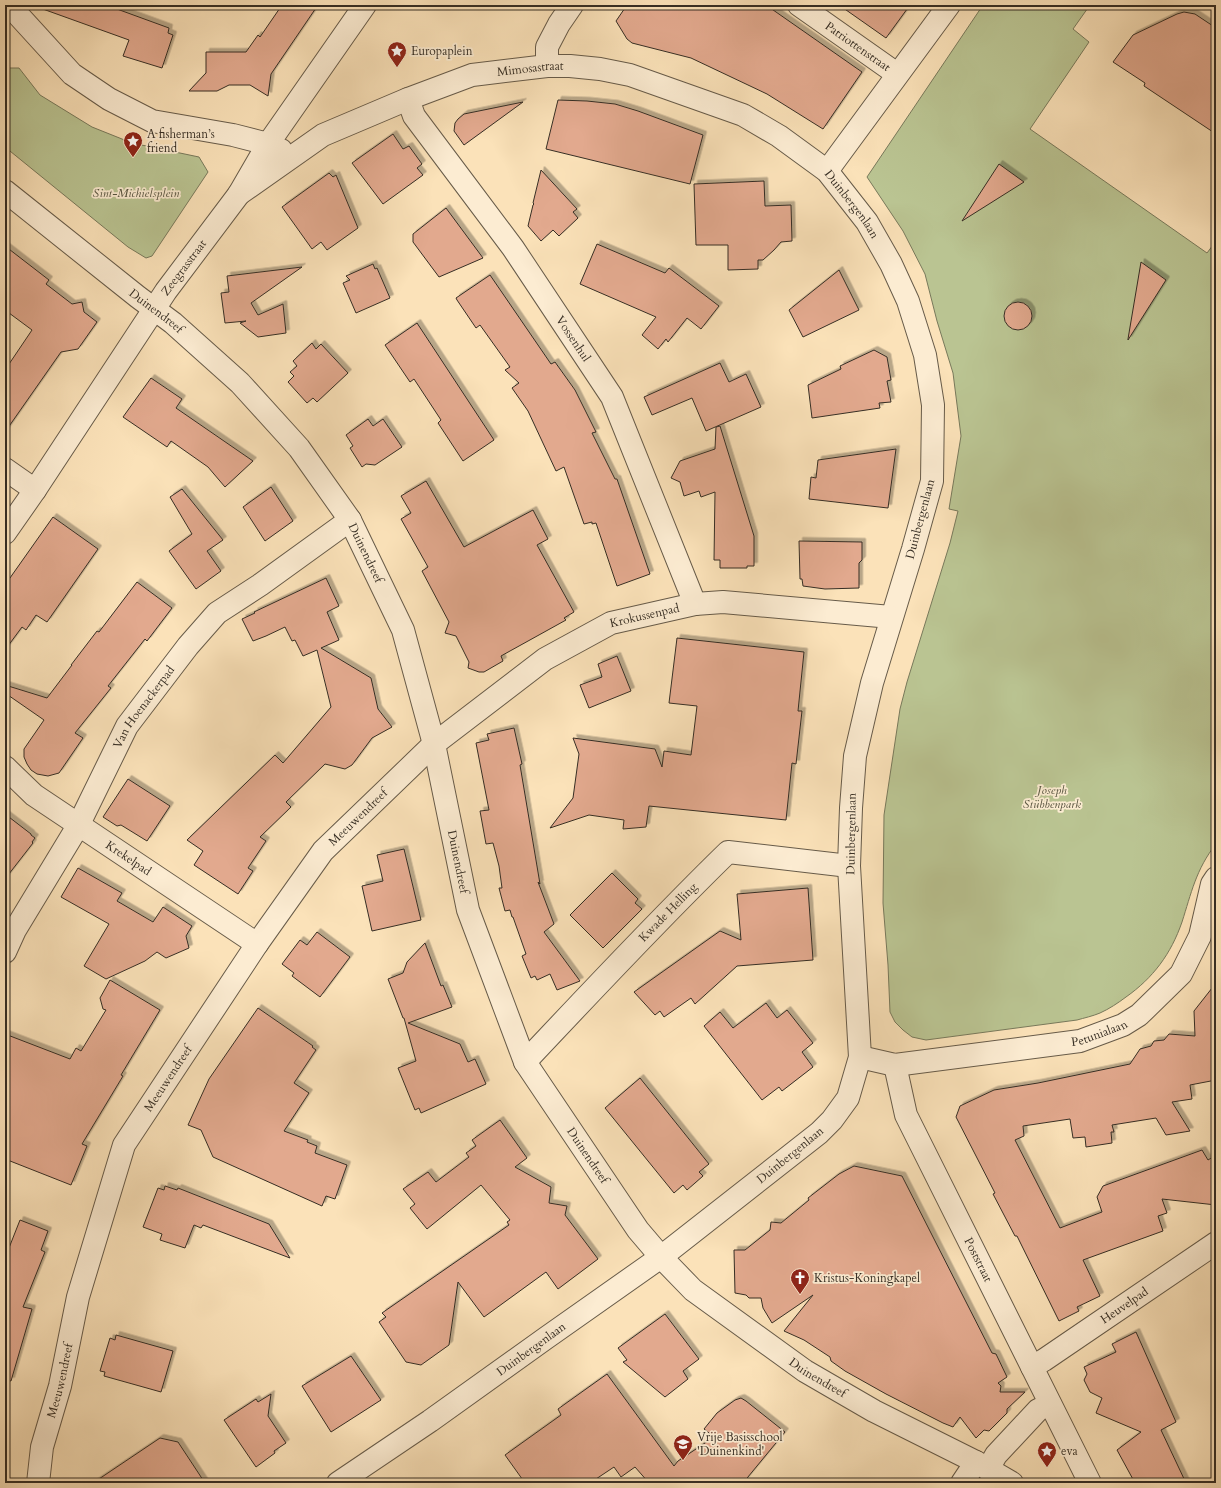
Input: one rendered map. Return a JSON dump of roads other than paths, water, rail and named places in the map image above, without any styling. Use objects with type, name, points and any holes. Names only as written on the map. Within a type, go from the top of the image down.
[{"type":"street","points":[[9,5],[72,74],[109,99],[152,121],[233,135],[268,144],[292,156]]},
{"type":"street","name":"Zeegrasstraat","points":[[5,533],[166,291],[239,194],[268,144],[364,5]]},
{"type":"street","points":[[547,66],[547,48],[559,24],[572,5]]},
{"type":"street","name":"Patriottenstraat","points":[[799,5],[897,74]]},
{"type":"street","name":"Duinbergenlaan","points":[[338,1483],[430,1422],[661,1257],[819,1133],[832,1120],[848,1098],[860,1057],[849,866],[855,756],[872,682],[932,480],[933,405],[925,355],[908,301],[891,264],[867,222],[827,171],[949,5]]},
{"type":"street","name":"Mimosastraat","points":[[239,194],[323,135],[408,99],[472,75],[547,66],[593,68],[630,75],[743,115],[779,136],[827,171]]},
{"type":"street","name":"Vossenhul","points":[[408,99],[414,116],[513,248],[612,397],[695,604]]},
{"type":"street","name":"Duinendreef","points":[[5,191],[173,323],[240,383],[299,448],[350,520],[403,630],[434,744],[468,910],[525,1062],[638,1230],[661,1257],[693,1290],[805,1371],[874,1411],[982,1465],[1012,1483]]},
{"type":"street","points":[[5,469],[35,490]]},
{"type":"street","name":"Van Hoenackerpad","points":[[5,952],[15,930],[78,826],[127,726],[188,646],[217,612],[260,585],[350,520]]},
{"type":"street","name":"Krokussenpad","points":[[434,744],[545,659],[611,623],[695,604],[723,602],[891,617]]},
{"type":"street","name":"Meeuwendreef","points":[[38,1483],[42,1447],[60,1386],[78,1297],[124,1145],[257,944],[323,851],[434,744]]},
{"type":"street","name":"Krekelpad","points":[[5,767],[34,796],[257,944]]},
{"type":"street","name":"Kwade Helling","points":[[525,1062],[619,962],[728,852],[849,866]]},
{"type":"street","name":"Petunialaan","points":[[895,1065],[1080,1041],[1123,1026],[1139,1015],[1181,974],[1200,936],[1212,884],[1216,878]]},
{"type":"street","points":[[860,1057],[895,1065]]},
{"type":"street","name":"Poststraat","points":[[895,1065],[906,1115],[1090,1483]]},
{"type":"street","name":"Heuvelpad","points":[[1032,1367],[1216,1243]]},
{"type":"street","points":[[962,1483],[996,1455],[1038,1410],[1050,1404]]},
{"type":"place","name":"Europaplein","points":[[397,68]]},
{"type":"place","name":"A fisherman’s friend","points":[[133,158]]},
{"type":"place","name":"Kristus-Koningkapel","points":[[800,1295]]},
{"type":"place","name":"Vrije Basisschool 'Duinenkind'","points":[[683,1461]]},
{"type":"place","name":"eva","points":[[1047,1468]]},
{"type":"park label","name":"Sint-Michielsplein","points":[[136,193]]},
{"type":"park label","name":"Joseph Stübbenpark","points":[[1052,797]]}]
